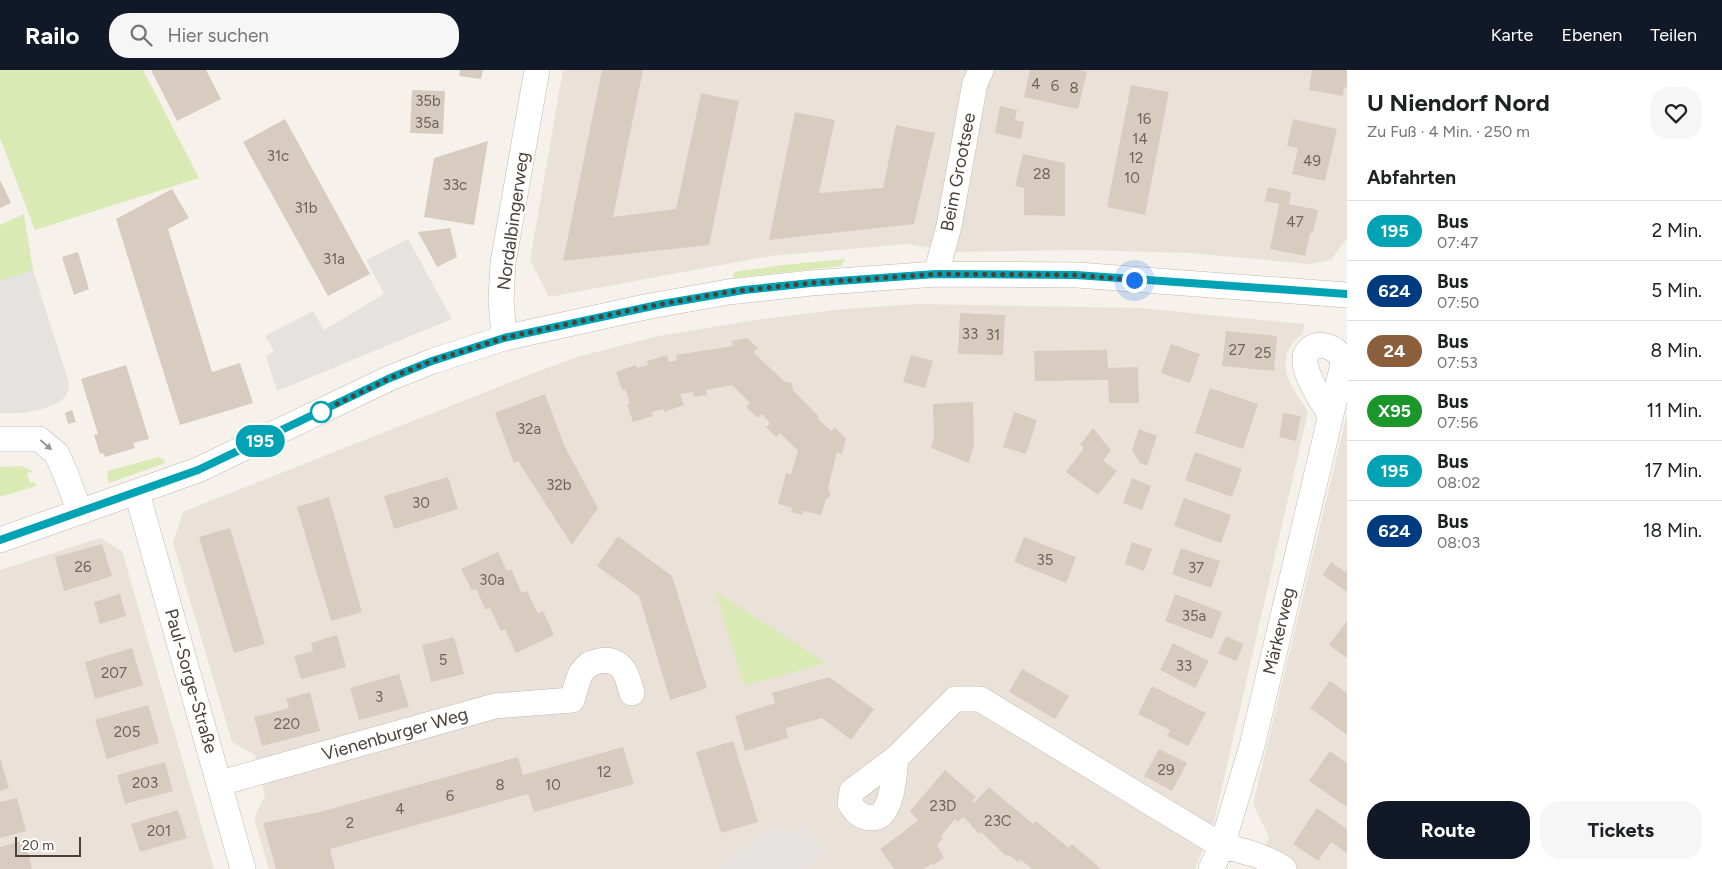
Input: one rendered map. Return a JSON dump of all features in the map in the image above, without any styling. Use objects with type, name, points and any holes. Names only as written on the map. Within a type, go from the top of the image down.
[{"type":"street","name":"Nordalbingerweg","points":[[504,338],[501,300],[503,263],[537,70]]},
{"type":"street","name":"Beim Grootsee","points":[[936,274],[949,226],[975,83],[981,70]]},
{"type":"street","points":[[0,540],[198,470],[390,378],[432,361],[504,338],[646,307],[728,292],[811,283],[936,274],[1076,275],[1347,294]]},
{"type":"street","name":"Märkerweg","points":[[1211,869],[1222,846],[1252,746],[1330,415]]},
{"type":"street","points":[[0,439],[39,439],[57,454],[80,512]]},
{"type":"street","name":"Paul-Sorge-Straße","points":[[137,492],[244,869]]},
{"type":"street","name":"Vienenburger Weg","points":[[220,783],[495,706],[572,700],[582,672],[592,663],[606,660],[619,664],[626,673],[632,693]]},
{"type":"street","points":[[896,758],[954,699],[980,698],[1222,846],[1252,853],[1284,869]]},
{"type":"shaded area","points":[[563,70],[1347,70],[1347,238],[1331,260],[1309,264],[1190,253],[1082,250],[955,252],[907,244],[770,256],[549,297],[530,260]]},
{"type":"shaded area","points":[[408,239],[452,319],[277,391],[266,356],[274,351],[265,336],[313,311],[324,330],[384,294],[366,260]]},
{"type":"shaded area","points":[[33,270],[68,380],[69,389],[65,397],[58,403],[39,410],[22,413],[0,413],[0,281]]},
{"type":"shaded area","points":[[918,304],[1140,308],[1304,324],[1303,333],[1294,341],[1287,352],[1285,363],[1292,387],[1308,412],[1213,826],[1195,869],[269,869],[254,819],[265,795],[255,755],[232,742],[173,543],[183,512],[577,357],[658,336],[761,319],[844,309]]},
{"type":"shaded area","points":[[1347,414],[1347,869],[1256,869],[1269,837],[1253,804]]},
{"type":"shaded area","points":[[100,538],[122,551],[214,869],[0,869],[0,570]]},
{"type":"shaded area","points":[[775,823],[786,836],[802,824],[824,852],[802,869],[716,869]]},
{"type":"green space","points":[[0,70],[143,70],[199,178],[35,230],[0,138]]},
{"type":"green space","points":[[24,214],[33,270],[0,281],[0,225]]},
{"type":"green space","points":[[845,259],[841,266],[733,278],[734,272]]},
{"type":"green space","points":[[158,457],[163,459],[165,463],[109,483],[108,471]]},
{"type":"green space","points":[[21,466],[31,470],[32,472],[27,473],[30,483],[34,482],[36,486],[0,497],[0,467]]},
{"type":"green space","points":[[715,591],[826,663],[744,686]]},
{"type":"building","points":[[151,70],[206,70],[221,99],[177,121]]},
{"type":"building","points":[[460,70],[483,70],[481,79],[459,76]]},
{"type":"building","points":[[602,70],[643,70],[613,217],[676,209],[701,93],[739,101],[709,245],[563,261]]},
{"type":"building","points":[[1030,70],[1080,70],[1087,72],[1078,109],[1024,97]]},
{"type":"building","points":[[1312,70],[1347,70],[1347,88],[1344,87],[1343,96],[1309,90]]},
{"type":"building","points":[[1131,85],[1169,92],[1145,215],[1107,207]]},
{"type":"building","points":[[412,90],[445,91],[443,134],[410,133]]},
{"type":"building","points":[[1000,106],[1017,110],[1015,120],[1024,122],[1021,139],[995,133]]},
{"type":"building","points":[[795,112],[835,120],[819,193],[883,188],[896,125],[935,133],[914,224],[769,240]]},
{"type":"building","points":[[285,119],[370,274],[328,296],[243,142]]},
{"type":"building","points":[[1293,119],[1337,129],[1325,181],[1292,174],[1298,148],[1287,146]]},
{"type":"building","points":[[488,141],[474,225],[424,217],[434,158]]},
{"type":"building","points":[[1023,154],[1065,163],[1065,216],[1024,215],[1024,188],[1015,186]]},
{"type":"building","points":[[0,180],[11,203],[0,208]]},
{"type":"building","points":[[1268,187],[1291,192],[1289,204],[1318,210],[1305,256],[1270,249],[1279,204],[1265,201]]},
{"type":"building","points":[[172,189],[189,218],[168,229],[212,372],[240,363],[253,403],[180,425],[116,219]]},
{"type":"building","points":[[450,228],[457,257],[437,267],[418,232]]},
{"type":"building","points":[[78,252],[89,289],[74,295],[62,257]]},
{"type":"building","points":[[960,313],[1005,315],[1003,355],[958,354]]},
{"type":"building","points":[[1226,331],[1277,336],[1274,371],[1222,366]]},
{"type":"building","points":[[747,338],[758,348],[753,352],[785,382],[792,383],[793,390],[819,417],[817,418],[831,431],[835,427],[846,439],[842,454],[837,452],[828,488],[831,495],[826,499],[821,515],[804,511],[802,515],[791,512],[793,508],[778,504],[786,473],[791,474],[798,451],[780,433],[776,437],[766,427],[770,423],[762,414],[758,418],[746,407],[750,403],[732,385],[706,390],[707,395],[694,397],[693,392],[680,394],[684,405],[664,412],[663,409],[652,412],[653,416],[633,422],[627,404],[630,403],[625,389],[622,390],[616,372],[636,365],[637,368],[648,365],[647,361],[667,355],[669,362],[677,360],[676,355],[733,346],[732,341]]},
{"type":"building","points":[[1171,344],[1200,354],[1190,383],[1161,373]]},
{"type":"building","points":[[1107,350],[1108,368],[1138,367],[1139,403],[1109,403],[1108,380],[1035,381],[1034,351]]},
{"type":"building","points":[[911,355],[933,361],[925,388],[903,382]]},
{"type":"building","points":[[126,365],[149,439],[133,443],[135,448],[105,457],[103,453],[100,454],[94,435],[98,434],[81,379]]},
{"type":"building","points":[[1210,388],[1258,404],[1243,449],[1195,433]]},
{"type":"building","points":[[545,394],[564,445],[598,508],[572,545],[518,461],[514,463],[495,413]]},
{"type":"building","points":[[973,402],[974,444],[969,463],[931,448],[934,437],[933,404]]},
{"type":"building","points":[[72,410],[76,422],[68,424],[65,413]]},
{"type":"building","points":[[1014,412],[1037,420],[1026,454],[1003,447]]},
{"type":"building","points":[[1283,413],[1301,416],[1296,441],[1279,437]]},
{"type":"building","points":[[1093,428],[1111,450],[1103,461],[1117,471],[1098,495],[1066,472],[1084,448],[1080,445]]},
{"type":"building","points":[[1139,429],[1157,436],[1147,466],[1140,463],[1132,450]]},
{"type":"building","points":[[1195,452],[1242,469],[1232,497],[1185,480]]},
{"type":"building","points":[[448,477],[458,509],[394,529],[384,496]]},
{"type":"building","points":[[1132,478],[1151,486],[1142,510],[1123,503]]},
{"type":"building","points":[[329,497],[362,612],[331,621],[297,507]]},
{"type":"building","points":[[1184,498],[1231,515],[1221,543],[1174,526]]},
{"type":"building","points":[[230,528],[265,644],[234,653],[199,537]]},
{"type":"building","points":[[618,536],[672,576],[707,688],[670,700],[639,596],[597,566]]},
{"type":"building","points":[[1024,537],[1076,557],[1066,583],[1014,562]]},
{"type":"building","points":[[1132,542],[1152,549],[1144,571],[1125,564]]},
{"type":"building","points":[[102,544],[112,576],[64,591],[55,557]]},
{"type":"building","points":[[1181,548],[1220,561],[1211,588],[1172,574]]},
{"type":"building","points":[[498,552],[507,571],[511,569],[522,593],[527,591],[538,614],[543,611],[554,635],[516,653],[505,629],[501,631],[490,608],[486,610],[476,589],[472,591],[461,569]]},
{"type":"building","points":[[1331,562],[1345,572],[1347,570],[1347,592],[1323,575]]},
{"type":"building","points":[[120,594],[126,616],[100,624],[94,602]]},
{"type":"building","points":[[1175,594],[1222,612],[1212,639],[1165,621]]},
{"type":"building","points":[[1347,621],[1347,658],[1329,645]]},
{"type":"building","points":[[337,635],[346,667],[301,679],[294,656],[313,651],[311,643]]},
{"type":"building","points":[[1226,636],[1244,644],[1236,661],[1218,653]]},
{"type":"building","points":[[454,637],[464,674],[431,682],[422,645]]},
{"type":"building","points":[[1173,643],[1209,661],[1195,688],[1160,670]]},
{"type":"building","points":[[132,648],[143,685],[95,699],[85,662]]},
{"type":"building","points":[[1022,669],[1069,696],[1055,719],[1009,692]]},
{"type":"building","points":[[399,674],[409,707],[359,720],[350,688]]},
{"type":"building","points":[[829,677],[874,709],[851,740],[822,718],[786,728],[788,738],[745,751],[735,716],[775,703],[772,693]]},
{"type":"building","points":[[1330,681],[1347,693],[1347,735],[1310,708]]},
{"type":"building","points":[[1152,686],[1206,713],[1188,746],[1167,736],[1170,730],[1138,714]]},
{"type":"building","points":[[310,692],[320,731],[262,746],[254,717],[289,708],[286,699]]},
{"type":"building","points":[[148,705],[159,743],[107,759],[95,720]]},
{"type":"building","points":[[733,741],[758,822],[721,833],[696,752]]},
{"type":"building","points":[[623,747],[634,784],[534,812],[528,794],[330,849],[335,869],[276,869],[263,823],[320,812],[518,757],[523,775]]},
{"type":"building","points":[[1159,749],[1187,763],[1172,791],[1144,776]]},
{"type":"building","points":[[1330,751],[1347,763],[1347,807],[1309,781]]},
{"type":"building","points":[[0,758],[9,788],[0,791]]},
{"type":"building","points":[[165,762],[173,791],[125,804],[117,775]]},
{"type":"building","points":[[945,770],[976,797],[972,801],[974,803],[989,787],[1033,824],[1036,821],[1069,848],[1072,844],[1101,869],[1032,869],[1020,859],[1018,862],[1009,855],[1006,856],[963,817],[958,822],[955,819],[941,836],[943,838],[937,845],[944,858],[924,869],[894,869],[880,849],[918,821],[910,811]]},
{"type":"building","points":[[17,798],[26,831],[0,838],[0,802]]},
{"type":"building","points":[[1317,808],[1347,829],[1347,853],[1331,842],[1318,861],[1293,844]]},
{"type":"building","points":[[178,810],[187,838],[140,852],[131,824]]},
{"type":"building","points":[[25,840],[32,869],[0,869],[0,847]]},
{"type":"bus line","name":"195","points":[[0,540],[179,478],[267,438],[390,378],[432,361],[504,338],[662,304],[744,290],[936,274],[1076,275],[1347,294]]},
{"type":"route","points":[[321,412],[390,378],[432,361],[504,338],[646,307],[728,292],[811,283],[936,274],[1076,275],[1134,280]]}]
